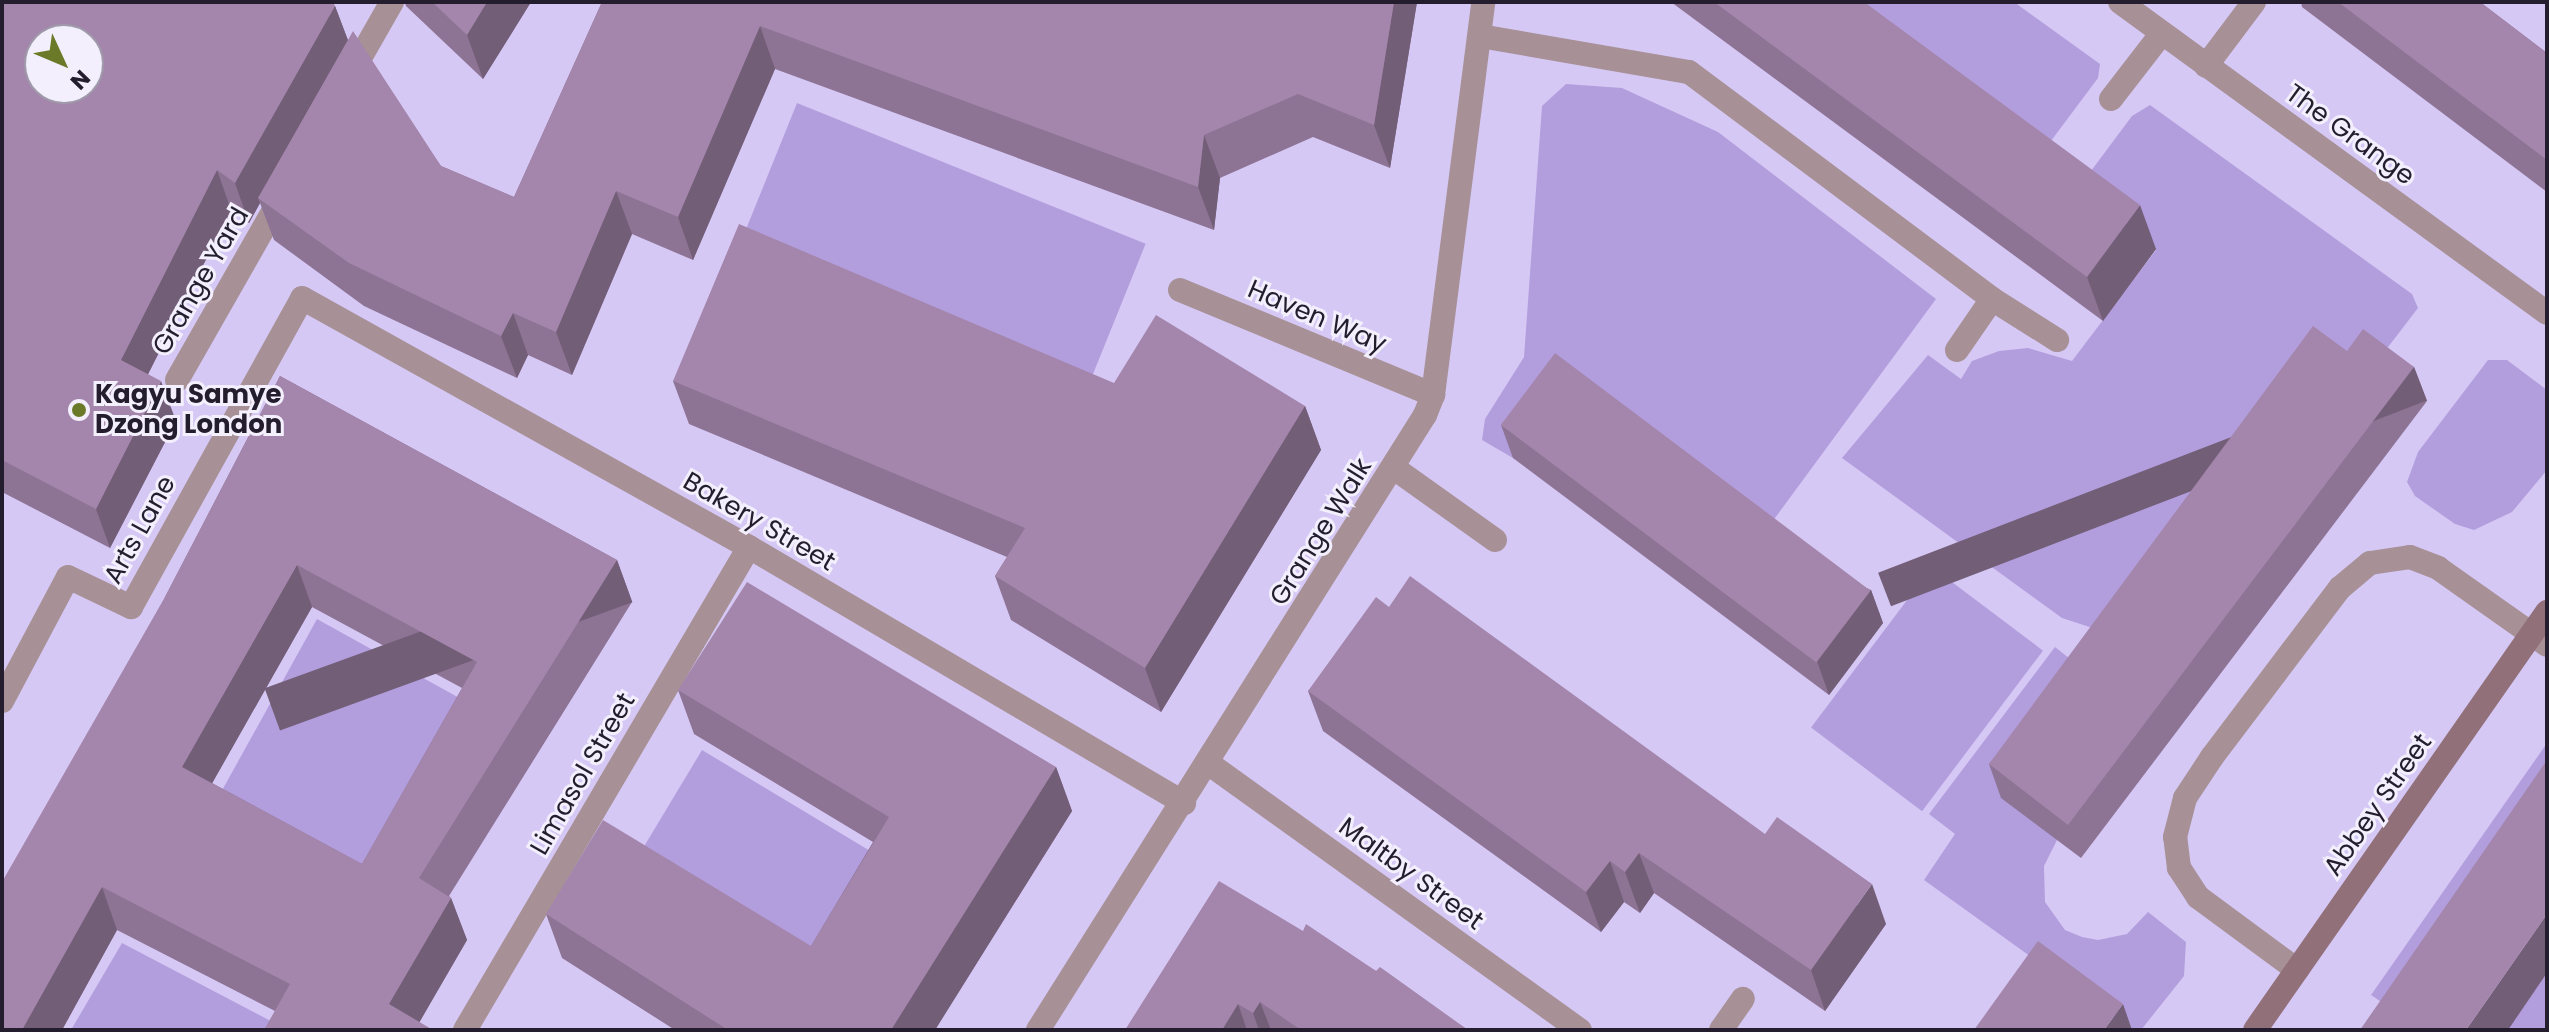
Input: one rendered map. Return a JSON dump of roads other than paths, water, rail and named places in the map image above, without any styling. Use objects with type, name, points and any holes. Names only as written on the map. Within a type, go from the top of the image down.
[{"type":"main road","name":"Abbey Street","points":[[2255,1030],[2540,639],[2547,612]]},
{"type":"street","points":[[338,96],[392,2]]},
{"type":"street","name":"Grange Walk","points":[[1038,1030],[1394,468],[1433,395],[1483,2]]},
{"type":"street","name":"The Grange","points":[[2120,2],[2547,313]]},
{"type":"street","points":[[2206,66],[2254,2]]},
{"type":"street","points":[[2111,99],[2162,33]]},
{"type":"street","points":[[1480,36],[1689,72],[1992,299],[2057,340]]},
{"type":"street","name":"Grange Yard","points":[[177,380],[292,177]]},
{"type":"street","name":"Haven Way","points":[[1180,290],[1433,395]]},
{"type":"street","name":"Bakery Street","points":[[302,298],[749,547],[1184,803]]},
{"type":"street","name":"Arts Lane","points":[[2,701],[68,577],[131,607],[302,298]]},
{"type":"street","points":[[1957,350],[1992,299]]},
{"type":"street","points":[[1394,468],[1495,540]]},
{"type":"street","name":"Limasol Street","points":[[465,1030],[749,547]]},
{"type":"street","points":[[2297,970],[2198,897],[2179,868],[2175,837],[2185,798],[2212,757],[2340,588],[2370,563],[2410,557],[2438,568],[2540,639]]},
{"type":"street","name":"Maltby Street","points":[[1208,763],[1580,1030]]},
{"type":"street","points":[[1721,1030],[1743,999]]},
{"type":"place","name":"Kagyu Samye Dzong London","points":[[79,410]]}]
